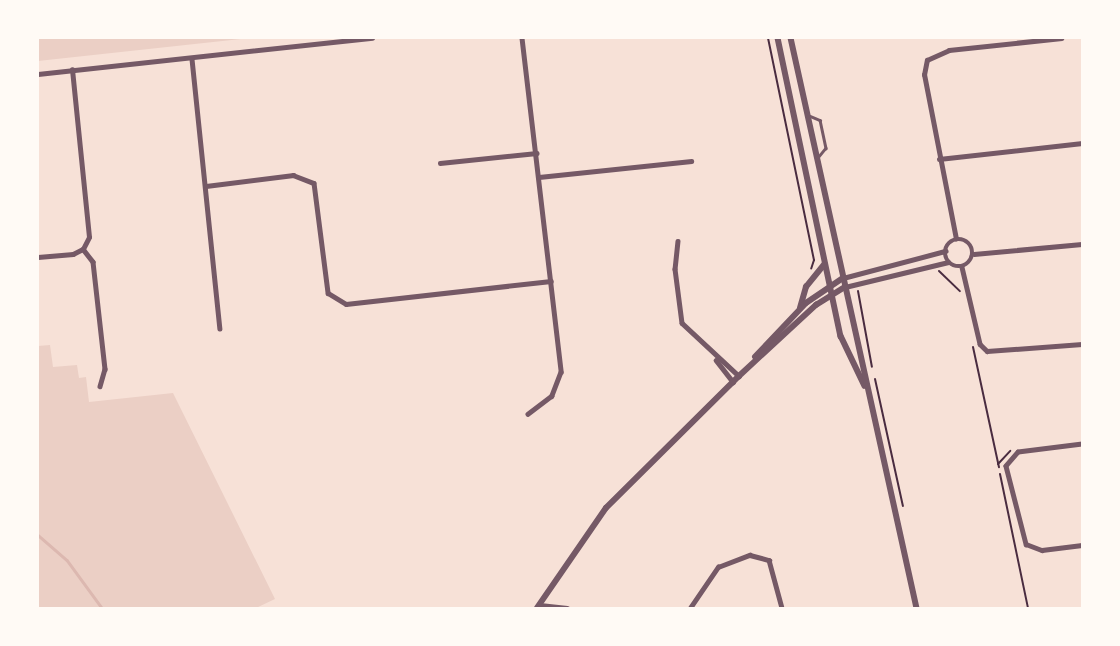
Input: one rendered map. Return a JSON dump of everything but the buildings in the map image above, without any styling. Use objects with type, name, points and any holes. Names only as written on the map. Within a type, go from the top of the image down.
[{"type":"street","points":[[38,74],[192,59],[372,38]]},
{"type":"street","points":[[522,38],[562,372],[552,396],[528,414]]},
{"type":"street","points":[[778,38],[824,261],[844,345],[870,399]]},
{"type":"street","points":[[791,38],[917,608]]},
{"type":"street","points":[[956,239],[924,75],[927,60],[942,52],[1061,38]]},
{"type":"street","points":[[192,59],[220,329]]},
{"type":"street","points":[[72,70],[89,237],[83,249]]},
{"type":"street","points":[[939,159],[1082,143]]},
{"type":"street","points":[[440,163],[536,152]]},
{"type":"street","points":[[539,177],[691,160]]},
{"type":"street","points":[[206,186],[306,176],[318,192],[325,279],[334,300],[357,304],[551,281]]},
{"type":"street","points":[[538,606],[606,508],[739,376],[794,316],[830,286],[843,278],[945,251],[956,239]]},
{"type":"street","points":[[956,239],[969,242],[974,254]]},
{"type":"street","points":[[678,241],[675,269],[681,321],[714,357],[733,382]]},
{"type":"street","points":[[962,267],[974,254],[1082,244]]},
{"type":"street","points":[[38,257],[83,249]]},
{"type":"street","points":[[83,249],[93,262],[105,370],[100,386]]},
{"type":"street","points":[[945,251],[948,262]]},
{"type":"street","points":[[794,316],[824,261]]},
{"type":"street","points":[[739,376],[832,294],[845,287],[948,262],[962,267]]},
{"type":"street","points":[[962,267],[980,344],[987,351],[1082,344]]},
{"type":"street","points":[[714,357],[739,376]]},
{"type":"street","points":[[1082,444],[1018,452],[1006,466],[1026,544],[1042,550],[1082,545]]},
{"type":"street","points":[[690,608],[718,567],[750,555],[769,560],[782,608]]},
{"type":"street","points":[[538,606],[567,608]]},
{"type":"lane","points":[[808,116],[820,120],[826,148],[818,158]]},
{"type":"path","points":[[768,38],[813,256],[813,274]]},
{"type":"path","points":[[932,271],[948,275],[962,299]]},
{"type":"path","points":[[864,287],[858,291],[904,513]]},
{"type":"path","points":[[971,337],[1028,608]]},
{"type":"shaded area","points":[[38,38],[250,38],[38,61]]},
{"type":"shaded area","points":[[50,345],[53,367],[77,365],[79,378],[86,377],[89,402],[173,393],[275,599],[256,608],[38,608],[38,346]]},
{"type":"waterway","points":[[38,535],[67,560],[102,608]]}]
